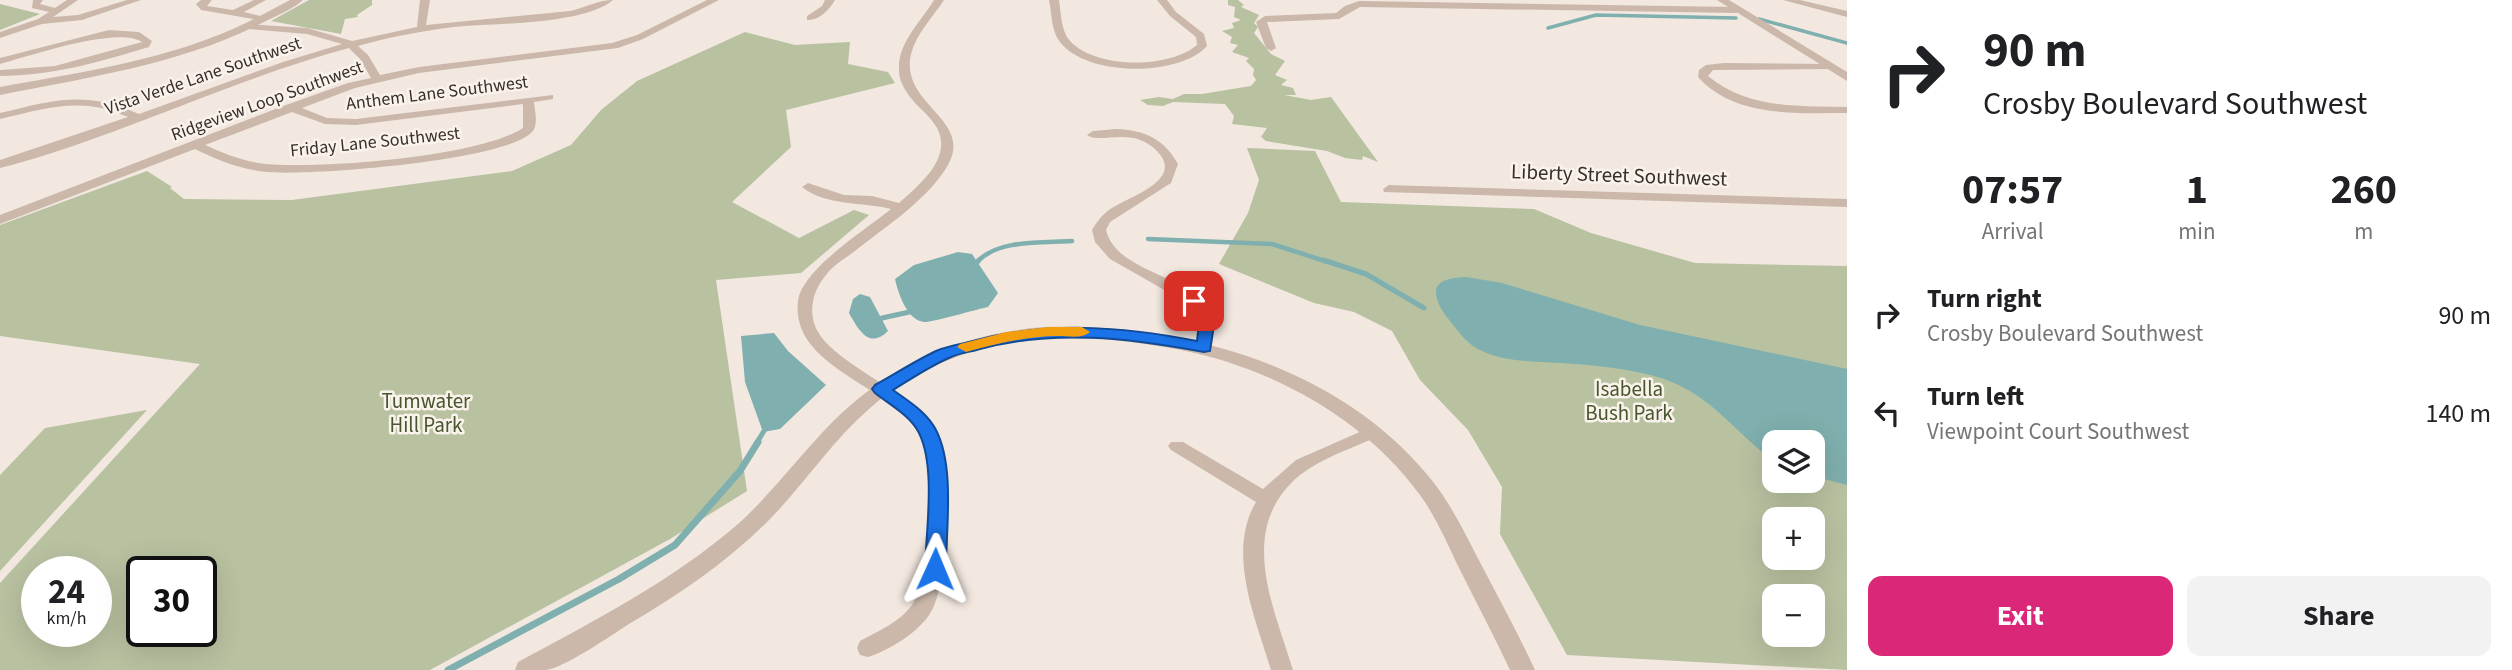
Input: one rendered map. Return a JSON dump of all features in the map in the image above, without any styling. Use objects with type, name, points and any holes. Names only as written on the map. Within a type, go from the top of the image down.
[{"type":"street","points":[[38,0],[35,6],[58,11]]},
{"type":"street","points":[[0,35],[41,21],[73,0]]},
{"type":"street","points":[[207,0],[201,4],[204,8],[264,18]]},
{"type":"street","points":[[232,14],[261,0]]},
{"type":"street","points":[[0,92],[160,58],[249,26],[298,0]]},
{"type":"street","points":[[421,30],[425,0]]},
{"type":"street","name":"Vista Verde Lane Southwest","points":[[0,164],[292,61],[421,30],[570,14],[594,8],[608,0]]},
{"type":"street","name":"Ridgeview Loop Southwest","points":[[0,220],[336,90],[419,70],[614,46],[640,37],[713,0]]},
{"type":"street","points":[[810,18],[825,8],[830,0]]},
{"type":"street","points":[[868,648],[899,629],[923,608],[935,569],[935,453],[928,431],[913,413],[829,356],[814,340],[807,330],[804,306],[809,287],[821,271],[928,183],[945,158],[947,142],[941,123],[909,91],[903,64],[913,37],[939,0]]},
{"type":"street","points":[[1054,0],[1061,36],[1068,46],[1102,61],[1150,65],[1184,60],[1202,46],[1201,36],[1173,14],[1161,0]]},
{"type":"street","points":[[1722,0],[1847,77]]},
{"type":"street","points":[[1788,0],[1825,4],[1847,14]]},
{"type":"street","points":[[41,21],[79,18],[131,1]]},
{"type":"street","points":[[1271,48],[1261,22],[1265,19],[1339,16],[1348,8],[1359,4],[1736,10]]},
{"type":"street","points":[[249,26],[307,32],[352,46],[366,59],[376,79]]},
{"type":"street","points":[[0,61],[108,33],[136,34],[147,41],[145,45],[98,58],[34,71],[0,73]]},
{"type":"street","points":[[1830,66],[1710,67],[1703,72],[1703,77],[1710,85],[1745,102],[1797,109],[1847,110]]},
{"type":"street","name":"Anthem Lane Southwest","points":[[290,107],[317,119],[344,122],[549,97]]},
{"type":"street","name":"Friday Lane Southwest","points":[[195,145],[237,164],[286,170],[342,167],[461,151],[503,144],[527,131],[530,126],[528,100]]},
{"type":"street","points":[[0,116],[61,103],[88,101],[106,104],[137,117]]},
{"type":"street","points":[[1093,135],[1124,132],[1146,138],[1168,154],[1172,164],[1166,182],[1110,215],[1100,227],[1099,236],[1115,256],[1194,301],[1207,325],[1204,347]]},
{"type":"street","points":[[808,187],[843,198],[872,200],[900,207]]},
{"type":"street","name":"Liberty Street Southwest","points":[[1389,189],[1847,203]]},
{"type":"street","points":[[527,670],[653,600],[710,558],[775,502],[835,432],[881,389],[944,354],[1007,337],[1049,332],[1150,337],[1204,347],[1230,354],[1295,381],[1324,398],[1371,433],[1421,481],[1448,521],[1523,670]]},
{"type":"street","points":[[1282,670],[1252,566],[1255,523],[1264,498],[1278,483],[1302,465],[1371,433]]},
{"type":"street","points":[[1177,446],[1264,498]]},
{"type":"green space","points":[[309,0],[372,0],[372,5],[357,15],[358,17],[345,19],[341,34],[271,21]]},
{"type":"green space","points":[[1228,0],[1238,0],[1244,5],[1241,7],[1259,15],[1254,23],[1258,27],[1254,33],[1271,54],[1285,61],[1275,75],[1287,80],[1281,85],[1293,88],[1296,95],[1284,95],[1311,100],[1331,97],[1378,162],[1363,156],[1362,160],[1345,158],[1327,151],[1266,141],[1261,137],[1267,128],[1232,124],[1234,116],[1225,104],[1173,102],[1163,106],[1148,105],[1140,100],[1159,97],[1173,99],[1184,94],[1202,94],[1251,86],[1256,80],[1254,69],[1246,61],[1249,58],[1232,52],[1238,45],[1230,43],[1232,37],[1222,31],[1234,28],[1232,23],[1241,20],[1234,17],[1235,7],[1228,5]]},
{"type":"green space","points":[[0,4],[40,14],[0,30]]},
{"type":"green space","name":"Tumwater Hill Park","points":[[745,32],[795,45],[850,42],[848,64],[888,72],[895,83],[786,110],[791,147],[732,202],[799,238],[854,210],[869,215],[801,273],[716,280],[747,491],[670,539],[430,670],[0,670],[0,583],[21,560],[21,647],[112,647],[112,556],[25,556],[200,364],[0,336],[0,225],[147,171],[172,187],[170,188],[184,199],[292,200],[512,171],[571,145],[601,110],[637,81]]},
{"type":"green space","name":"Isabella Bush Park","points":[[1247,148],[1315,151],[1341,202],[1534,209],[1591,233],[1695,263],[1847,266],[1847,670],[1567,655],[1500,534],[1502,487],[1468,430],[1420,380],[1392,331],[1354,312],[1314,303],[1219,264],[1248,213],[1259,180]]},
{"type":"green space","points":[[147,410],[0,571],[0,475],[45,428]]},
{"type":"water","points":[[958,252],[972,254],[998,293],[988,307],[928,322],[918,320],[904,305],[895,279],[914,265]]},
{"type":"water","points":[[1466,277],[1502,283],[1640,325],[1847,369],[1847,485],[1825,479],[1825,430],[1762,430],[1762,452],[1710,405],[1681,386],[1664,379],[1612,368],[1509,359],[1476,348],[1450,321],[1436,296],[1439,284],[1452,278]]},
{"type":"water","points":[[860,294],[870,297],[888,331],[881,336],[870,338],[865,335],[849,313],[853,299]]},
{"type":"water","points":[[774,333],[788,351],[826,385],[780,429],[763,432],[745,382],[741,336]]},
{"type":"waterway","points":[[1548,28],[1596,15],[1736,18]]},
{"type":"waterway","points":[[1759,19],[1847,43]]},
{"type":"waterway","points":[[1148,239],[1272,244],[1328,262]]},
{"type":"waterway","points":[[978,261],[997,249],[1009,246],[1072,241]]},
{"type":"waterway","points":[[1323,260],[1366,274],[1424,308]]},
{"type":"waterway","points":[[973,267],[978,261]]},
{"type":"waterway","points":[[878,322],[882,318],[914,311]]},
{"type":"waterway","points":[[756,444],[767,426]]},
{"type":"waterway","points":[[448,670],[619,579],[675,545],[740,471],[758,442]]},
{"type":"slow traffic","points":[[966,347],[1007,337],[1049,332],[1082,332]]},
{"type":"route","points":[[935,569],[935,453],[928,431],[913,413],[881,389],[944,354],[1007,337],[1049,332],[1084,332],[1150,337],[1204,347],[1207,325],[1194,301]]}]
